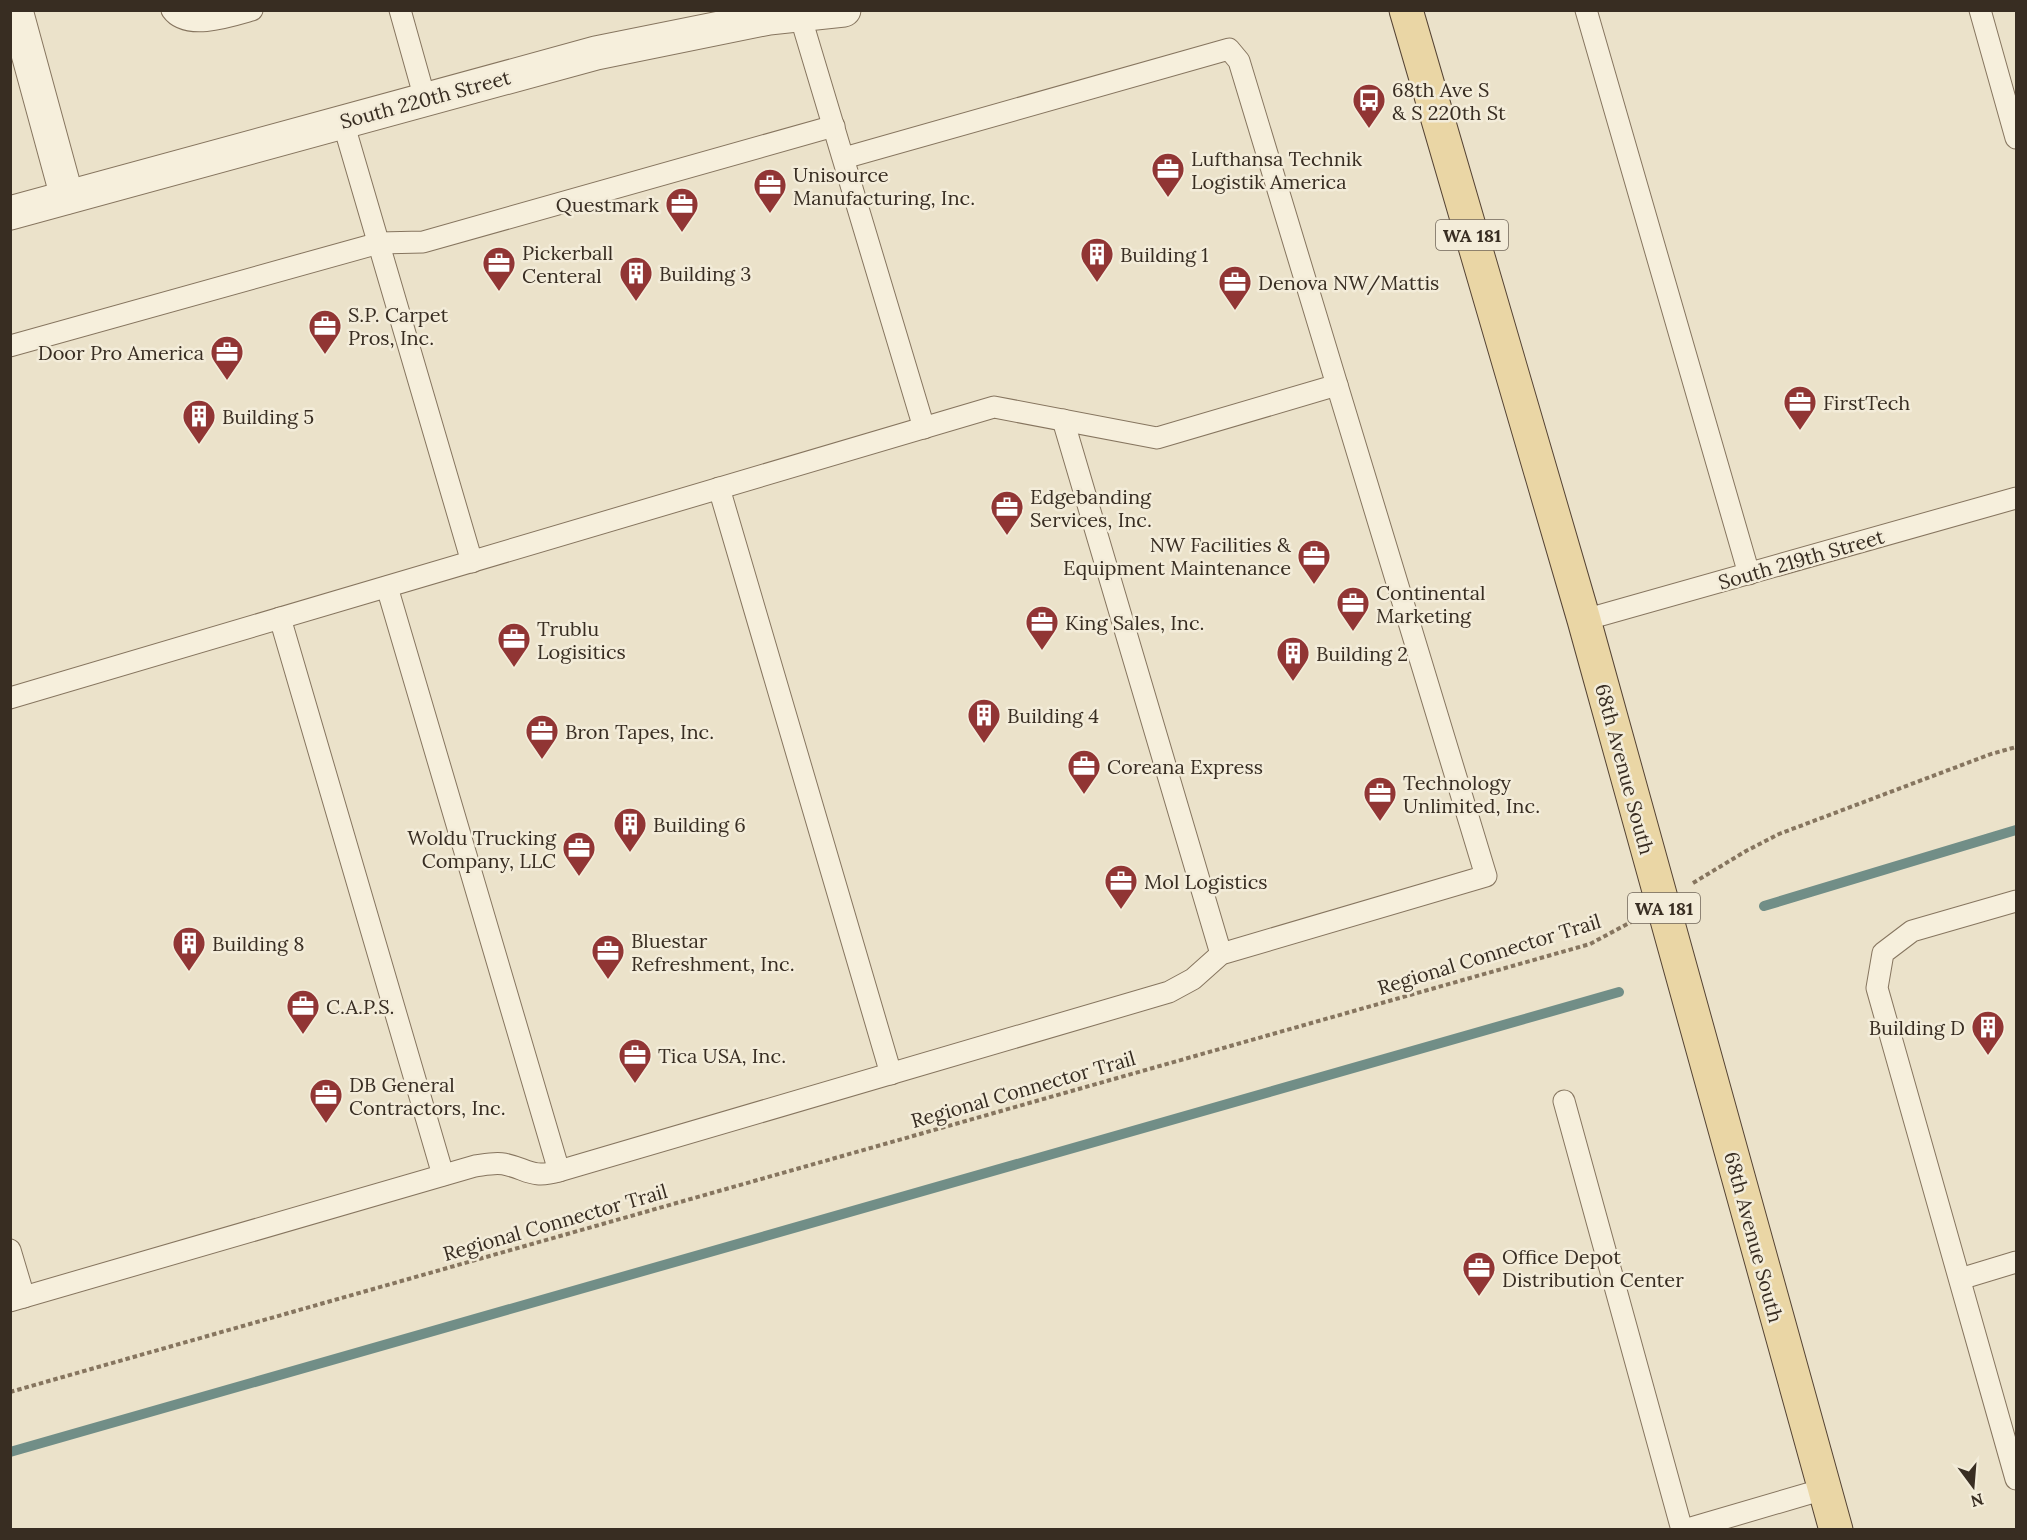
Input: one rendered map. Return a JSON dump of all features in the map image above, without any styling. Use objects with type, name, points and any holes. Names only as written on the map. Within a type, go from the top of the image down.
[{"type":"main road","name":"68th Avenue South","points":[[1406,10],[1584,620],[1836,1530]]},
{"type":"street","points":[[16,10],[67,197]]},
{"type":"street","name":"South 220th Street","points":[[10,213],[596,52],[770,18],[844,10]]},
{"type":"lane","points":[[172,10],[175,15],[196,21],[252,10]]},
{"type":"lane","points":[[400,10],[425,99]]},
{"type":"lane","points":[[1586,10],[1749,574]]},
{"type":"lane","points":[[1980,10],[2016,138]]},
{"type":"lane","points":[[800,15],[924,428]]},
{"type":"lane","points":[[10,1250],[17,1299],[475,1166],[503,1163],[528,1174],[544,1176],[1168,992],[1193,979],[1221,954],[1486,876],[1239,60],[1229,49],[844,158]]},
{"type":"lane","points":[[343,122],[472,562]]},
{"type":"lane","points":[[10,346],[379,243],[423,242],[834,126]]},
{"type":"lane","points":[[10,698],[994,407],[1156,438],[1337,385]]},
{"type":"lane","points":[[1063,420],[1221,954]]},
{"type":"lane","points":[[719,488],[891,1074]]},
{"type":"lane","name":"South 219th Street","points":[[1584,620],[2016,498]]},
{"type":"lane","points":[[387,587],[559,1172]]},
{"type":"lane","points":[[280,618],[443,1175]]},
{"type":"lane","points":[[2016,901],[1912,931],[1884,953],[1877,988],[2016,1479]]},
{"type":"lane","points":[[1564,1101],[1683,1530],[1824,1489]]},
{"type":"lane","points":[[1960,1279],[2016,1262]]},
{"type":"path","name":"Regional Connector Trail","points":[[10,1392],[1590,944],[1746,851],[1779,834],[1991,754],[2016,747]]},
{"type":"waterway","points":[[1764,906],[2016,830]]},
{"type":"waterway","points":[[10,1452],[1619,992]]},
{"type":"place","name":"68th Ave S & S 220th St","points":[[1369,129]]},
{"type":"place","name":"Lufthansa Technik Logistik America","points":[[1168,198]]},
{"type":"place","name":"Unisource Manufacturing, Inc.","points":[[770,214]]},
{"type":"place","name":"Questmark","points":[[682,233]]},
{"type":"place","name":"Building 1","points":[[1097,283]]},
{"type":"place","name":"Pickerball Centeral","points":[[499,292]]},
{"type":"place","name":"Building 3","points":[[636,302]]},
{"type":"place","name":"Denova NW/Mattis","points":[[1235,311]]},
{"type":"place","name":"S.P. Carpet Pros, Inc.","points":[[325,355]]},
{"type":"place","name":"Door Pro America","points":[[227,381]]},
{"type":"place","name":"FirstTech","points":[[1800,431]]},
{"type":"place","name":"Building 5","points":[[199,445]]},
{"type":"place","name":"Edgebanding Services, Inc.","points":[[1007,536]]},
{"type":"place","name":"NW Facilities & Equipment Maintenance","points":[[1314,585]]},
{"type":"place","name":"Continental Marketing","points":[[1353,632]]},
{"type":"place","name":"King Sales, Inc.","points":[[1042,651]]},
{"type":"place","name":"Trublu Logisitics","points":[[514,668]]},
{"type":"place","name":"Building 2","points":[[1293,682]]},
{"type":"place","name":"Building 4","points":[[984,744]]},
{"type":"place","name":"Bron Tapes, Inc.","points":[[542,760]]},
{"type":"place","name":"Coreana Express","points":[[1084,795]]},
{"type":"place","name":"Technology Unlimited, Inc.","points":[[1380,822]]},
{"type":"place","name":"Building 6","points":[[630,853]]},
{"type":"place","name":"Woldu Trucking Company, LLC","points":[[579,877]]},
{"type":"place","name":"Mol Logistics","points":[[1121,910]]},
{"type":"place","name":"Building 8","points":[[189,972]]},
{"type":"place","name":"Bluestar Refreshment, Inc.","points":[[608,980]]},
{"type":"place","name":"C.A.P.S.","points":[[303,1035]]},
{"type":"place","name":"Building D","points":[[1988,1056]]},
{"type":"place","name":"Tica USA, Inc.","points":[[635,1084]]},
{"type":"place","name":"DB General Contractors, Inc.","points":[[326,1124]]},
{"type":"place","name":"Office Depot Distribution Center","points":[[1479,1297]]}]
